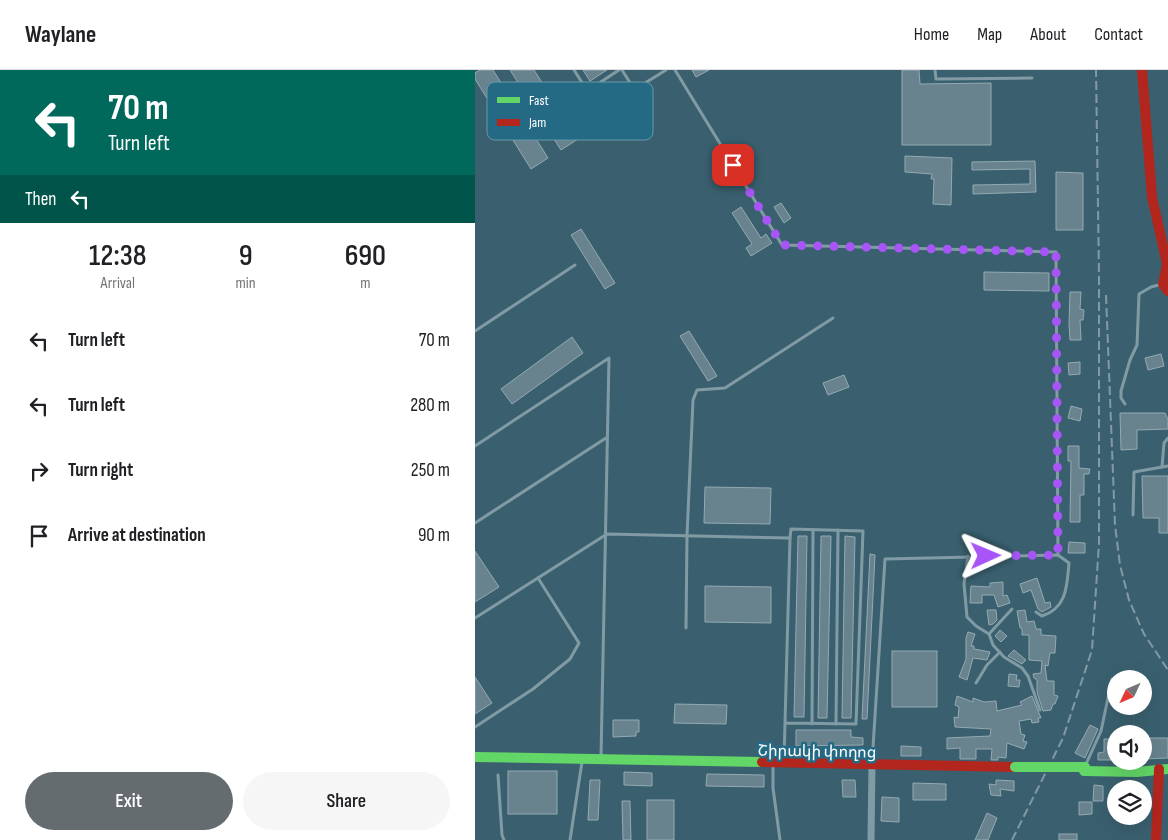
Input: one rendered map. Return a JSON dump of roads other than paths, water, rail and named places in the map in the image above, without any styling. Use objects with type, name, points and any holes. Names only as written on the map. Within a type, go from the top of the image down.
[{"type":"main road","points":[[1142,70],[1152,197],[1167,264],[1165,287]]},
{"type":"main road","name":"Շիրակի փողոց","points":[[475,759],[1163,769]]},
{"type":"main road","points":[[1156,840],[1163,769]]},
{"type":"street","points":[[871,840],[872,766]]},
{"type":"lane","points":[[574,70],[581,82]]},
{"type":"lane","points":[[602,82],[621,70],[629,82]]},
{"type":"lane","points":[[646,82],[666,70]]},
{"type":"lane","points":[[675,70],[782,245],[1056,252],[1058,555]]},
{"type":"lane","points":[[935,70],[936,78],[1031,78]]},
{"type":"lane","points":[[475,331],[575,265]]},
{"type":"lane","points":[[1125,404],[1121,398],[1121,391],[1130,360],[1137,345],[1139,294],[1151,287],[1165,287]]},
{"type":"lane","points":[[686,628],[687,536],[693,400],[697,390],[725,388],[833,318]]},
{"type":"lane","points":[[475,446],[609,358],[601,761]]},
{"type":"lane","points":[[475,522],[607,438]]},
{"type":"lane","points":[[1162,468],[1164,443],[1168,438]]},
{"type":"lane","points":[[1133,515],[1133,472],[1168,466]]},
{"type":"lane","points":[[780,840],[773,788],[779,764],[785,723],[791,529],[863,531],[856,724],[785,723]]},
{"type":"lane","points":[[812,724],[813,530]]},
{"type":"lane","points":[[836,724],[838,530]]},
{"type":"lane","points":[[475,618],[607,534],[790,538]]},
{"type":"lane","points":[[872,766],[885,559],[1058,555],[1069,563],[1066,590],[1060,606],[1049,614],[1042,616],[1036,612]]},
{"type":"lane","points":[[968,556],[964,584],[967,617],[976,626],[989,634],[993,645],[1000,652],[1022,668],[1028,676],[1040,710]]},
{"type":"lane","points":[[475,727],[533,690],[570,660],[579,643],[538,578]]},
{"type":"lane","points":[[989,634],[1012,609]]},
{"type":"lane","points":[[976,683],[987,665],[1000,652]]},
{"type":"lane","points":[[1084,769],[1101,731],[1107,700]]},
{"type":"lane","points":[[570,840],[582,761]]},
{"type":"lane","points":[[498,774],[502,835],[504,840]]},
{"type":"railway","points":[[1012,840],[1063,738],[1092,650],[1099,543],[1099,273],[1096,70]]},
{"type":"railway","points":[[1106,295],[1115,525],[1120,565],[1129,600],[1144,634],[1168,670]]}]
